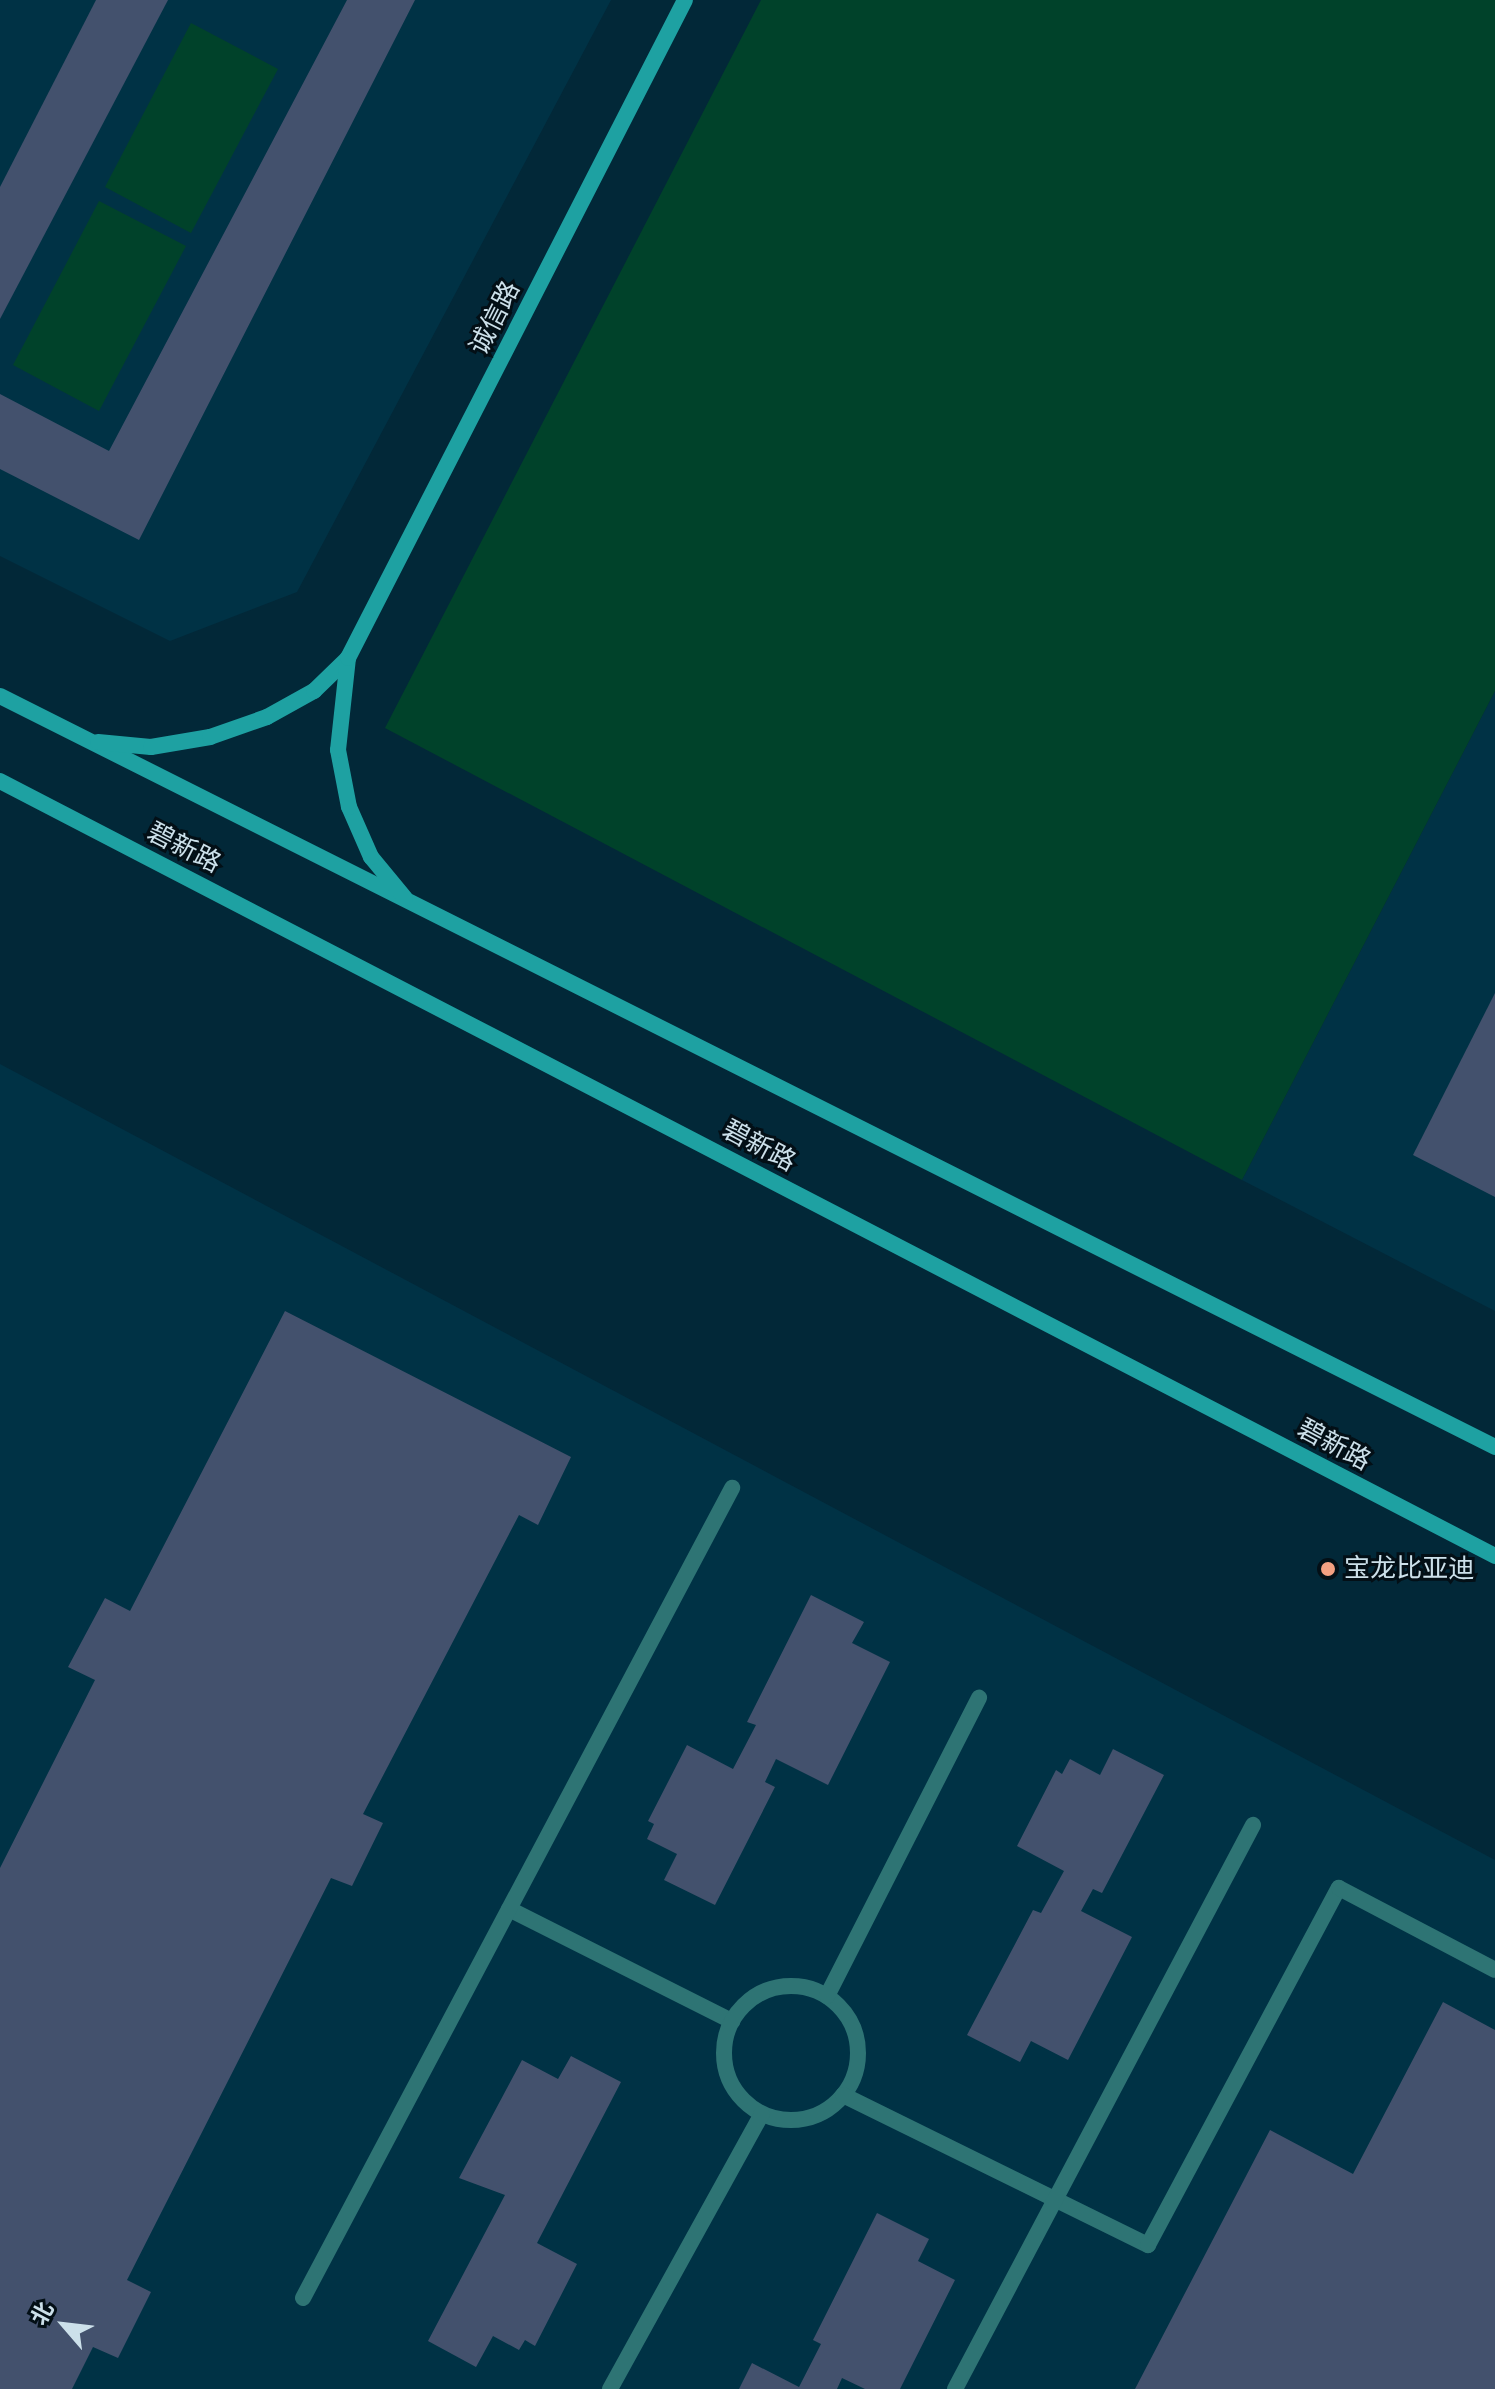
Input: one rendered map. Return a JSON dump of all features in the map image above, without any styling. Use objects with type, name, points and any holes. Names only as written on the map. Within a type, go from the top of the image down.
[{"type":"main road","name":"诚信路","points":[[88,741],[151,747],[210,737],[267,717],[314,691],[348,658],[685,0]]},
{"type":"main road","name":"诚信路","points":[[348,658],[338,750],[349,807],[371,857],[411,906]]},
{"type":"main road","name":"碧新路","points":[[0,696],[411,906],[1495,1447]]},
{"type":"main road","name":"碧新路","points":[[0,781],[1495,1556]]},
{"type":"lane","points":[[303,2298],[732,1488]]},
{"type":"lane","points":[[827,1996],[979,1698]]},
{"type":"lane","points":[[955,2389],[1253,1825]]},
{"type":"lane","points":[[843,2095],[1148,2245],[1339,1888],[1495,1970]]},
{"type":"lane","points":[[509,1909],[732,2021]]},
{"type":"lane","points":[[806,1987],[827,1996],[844,2011],[858,2053],[843,2095],[806,2119],[762,2114],[744,2102],[724,2064],[732,2021],[745,2004],[774,1989],[806,1987]]},
{"type":"lane","points":[[610,2389],[762,2114]]},
{"type":"shaded area","points":[[0,0],[611,0],[297,592],[170,641],[0,556]]},
{"type":"shaded area","points":[[1495,691],[1495,1311],[1242,1180]]},
{"type":"shaded area","points":[[0,1064],[1495,1860],[1495,2389],[0,2389]]},
{"type":"green space","points":[[761,0],[1495,0],[1495,691],[1242,1180],[385,728]]},
{"type":"green space","points":[[191,23],[278,69],[191,233],[105,187]]},
{"type":"green space","points":[[99,201],[186,246],[99,411],[13,365]]},
{"type":"building","points":[[96,0],[168,0],[0,319],[0,187]]},
{"type":"building","points":[[347,0],[415,0],[139,540],[0,469],[0,394],[109,451]]},
{"type":"building","points":[[1495,993],[1495,1197],[1413,1155]]},
{"type":"building","points":[[285,1311],[571,1457],[538,1525],[519,1515],[363,1814],[383,1823],[352,1886],[331,1878],[127,2280],[151,2292],[118,2358],[93,2347],[72,2389],[0,2389],[0,1868],[95,1680],[68,1667],[105,1598],[130,1611]]},
{"type":"building","points":[[811,1595],[864,1622],[852,1643],[890,1662],[828,1785],[776,1759],[765,1782],[775,1787],[715,1905],[664,1880],[677,1854],[647,1839],[654,1824],[648,1821],[687,1745],[733,1769],[756,1725],[747,1722]]},
{"type":"building","points":[[1113,1749],[1164,1775],[1102,1893],[1093,1889],[1081,1911],[1132,1937],[1068,2060],[1031,2041],[1020,2062],[967,2035],[1033,1910],[1041,1913],[1064,1871],[1017,1846],[1056,1770],[1062,1774],[1070,1759],[1100,1775]]},
{"type":"building","points":[[1443,2002],[1495,2030],[1495,2389],[1135,2389],[1270,2130],[1353,2174]]},
{"type":"building","points":[[571,2056],[621,2082],[537,2243],[577,2264],[535,2346],[525,2340],[519,2350],[493,2336],[476,2367],[428,2341],[505,2195],[459,2178],[522,2060],[558,2079]]},
{"type":"building","points":[[877,2213],[929,2239],[918,2261],[955,2280],[900,2389],[865,2389],[842,2378],[837,2389],[739,2389],[752,2363],[799,2387],[821,2344],[813,2340]]},
{"type":"place","name":"宝龙比亚迪","points":[[1328,1569]]}]
